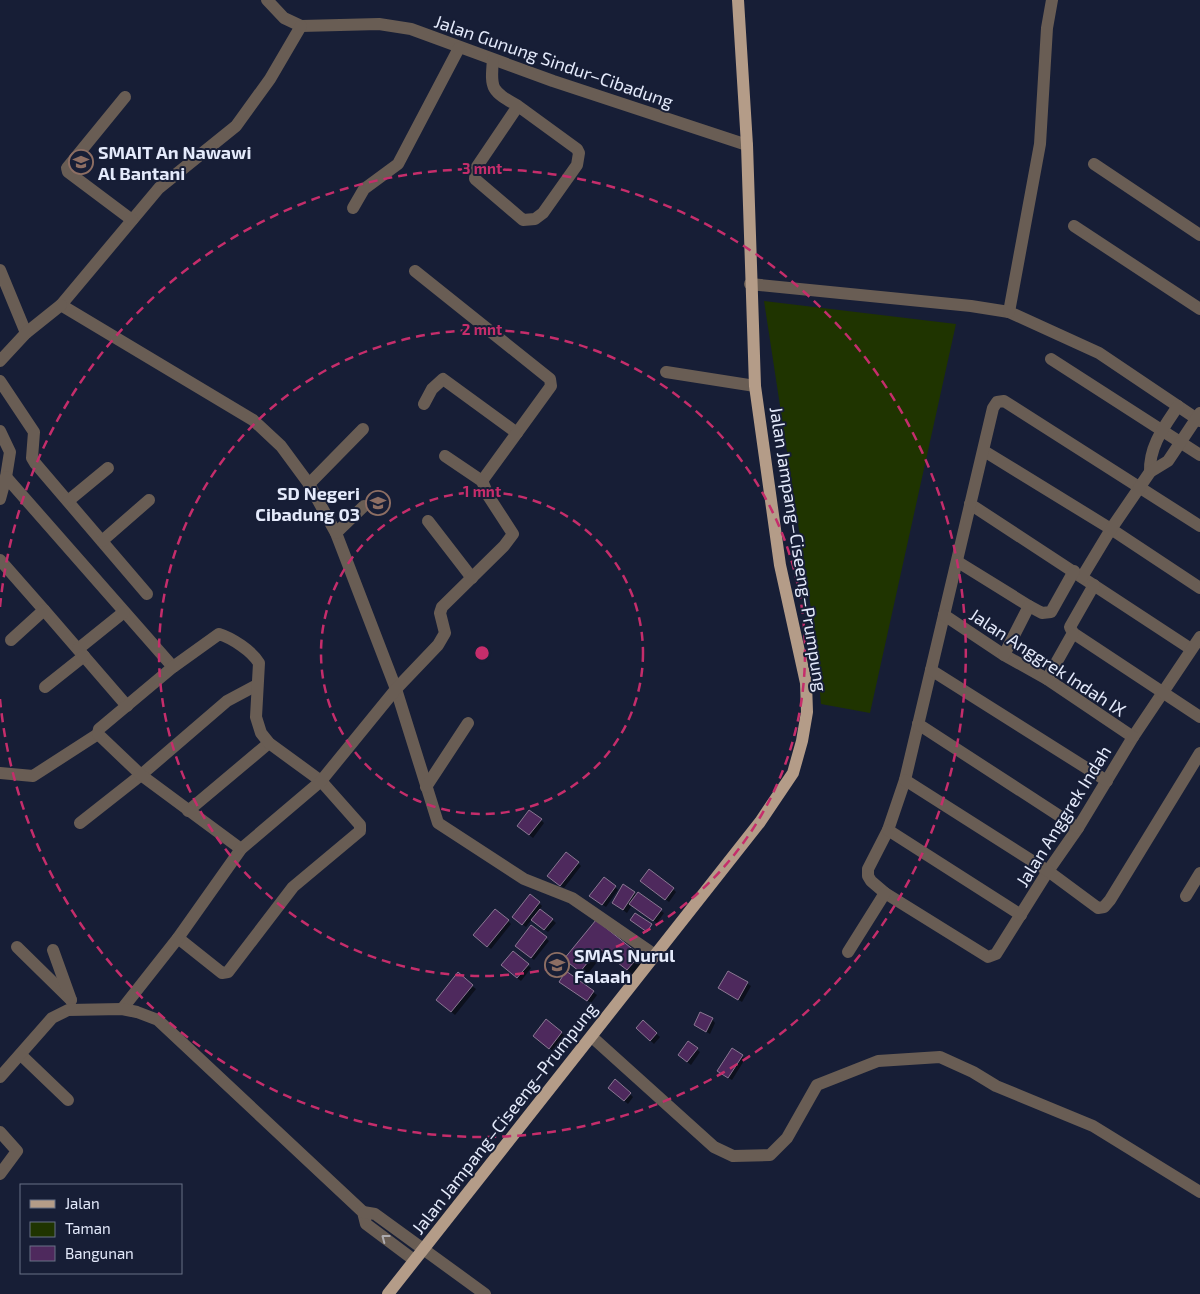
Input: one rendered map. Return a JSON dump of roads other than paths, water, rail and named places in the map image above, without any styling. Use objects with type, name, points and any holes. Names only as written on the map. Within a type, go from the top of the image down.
[{"type":"main road","name":"Jalan Jampang–Ciseeng–Prumpung","points":[[388,1294],[779,797],[793,773],[802,741],[807,712],[806,683],[780,565],[755,386],[750,284],[747,145],[738,0]]},
{"type":"street","points":[[0,361],[26,334],[60,305],[159,188],[236,126],[270,79],[301,26],[284,18],[268,0]]},
{"type":"street","points":[[1009,312],[1040,144],[1045,54],[1052,0]]},
{"type":"street","name":"Jalan Gunung Sindur–Cibadung","points":[[301,26],[379,24],[411,29],[493,60],[747,145]]},
{"type":"street","points":[[354,208],[364,190],[398,164],[459,48]]},
{"type":"street","points":[[493,60],[491,83],[499,95],[518,106],[576,149],[579,154],[577,165],[543,213],[530,220],[523,220],[476,179],[474,175],[476,168],[518,106]]},
{"type":"street","points":[[125,97],[67,168],[68,172],[132,220]]},
{"type":"street","points":[[1094,164],[1200,234]]},
{"type":"street","points":[[1074,226],[1200,309]]},
{"type":"street","points":[[0,270],[26,334]]},
{"type":"street","points":[[415,271],[550,379],[551,386],[482,481]]},
{"type":"street","points":[[750,284],[971,306],[1009,312],[1099,353],[1178,406],[1199,417],[1168,461],[1150,472],[1051,612],[1042,613],[958,562]]},
{"type":"street","points":[[60,305],[253,420],[281,446],[309,484],[336,533],[396,689],[438,823],[524,879],[572,898],[655,955]]},
{"type":"street","points":[[1051,359],[1200,455]]},
{"type":"street","points":[[666,372],[755,386]]},
{"type":"street","points":[[424,404],[432,389],[443,379],[518,433]]},
{"type":"street","points":[[0,381],[34,432],[32,458],[147,594]]},
{"type":"street","points":[[848,952],[885,892],[871,881],[867,872],[888,830],[905,780],[993,408],[997,402],[1004,401],[1200,526]]},
{"type":"street","points":[[1150,472],[1153,448],[1178,406]]},
{"type":"street","points":[[309,484],[363,429]]},
{"type":"street","points":[[0,431],[10,452],[0,499]]},
{"type":"street","points":[[984,451],[1111,529],[1200,588]]},
{"type":"street","points":[[122,1009],[178,938],[241,849],[321,781],[396,689],[438,645],[445,633],[440,613],[442,607],[504,546],[513,534],[492,503],[482,481],[445,456]]},
{"type":"street","points":[[68,501],[108,468]]},
{"type":"street","points":[[6,478],[173,667]]},
{"type":"street","points":[[102,541],[149,500]]},
{"type":"street","points":[[970,504],[1191,649]]},
{"type":"street","points":[[336,533],[364,506]]},
{"type":"street","points":[[428,521],[472,578]]},
{"type":"street","points":[[0,560],[127,706]]},
{"type":"street","points":[[1094,585],[1070,627],[1073,633],[1162,693],[1200,716]]},
{"type":"street","points":[[1004,655],[1029,606]]},
{"type":"street","points":[[11,640],[44,610]]},
{"type":"street","points":[[45,688],[124,612]]},
{"type":"street","name":"Jalan Anggrek Indah IX","points":[[944,615],[1004,655],[1047,679],[1133,738]]},
{"type":"street","points":[[1047,679],[1073,633]]},
{"type":"street","points":[[0,773],[33,776],[98,734],[99,729],[173,667],[219,634],[226,636],[256,658],[259,663],[257,726],[269,743],[321,781],[360,825],[360,831],[293,887],[228,972],[222,973],[178,938]]},
{"type":"street","name":"Jalan Anggrek Indah","points":[[885,892],[988,957],[992,957],[999,950],[1048,871],[1078,828],[1133,738],[1200,637]]},
{"type":"street","points":[[931,670],[1107,781]]},
{"type":"street","points":[[80,823],[141,775],[227,701],[257,685]]},
{"type":"street","points":[[426,787],[468,723]]},
{"type":"street","points":[[918,724],[1078,828]]},
{"type":"street","points":[[98,734],[141,775],[241,849]]},
{"type":"street","points":[[188,811],[269,743]]},
{"type":"street","points":[[905,780],[1048,871],[1098,908],[1104,907],[1200,754]]},
{"type":"street","points":[[888,830],[1021,915]]},
{"type":"street","points":[[1186,896],[1200,873]]},
{"type":"street","points":[[17,947],[73,1005],[122,1009],[142,1014],[167,1026],[362,1212],[366,1224],[414,1260]]},
{"type":"street","points":[[53,950],[73,1005]]},
{"type":"street","points":[[0,1077],[52,1018],[68,1010],[73,1005]]},
{"type":"street","points":[[592,1037],[714,1147],[733,1156],[770,1155],[787,1138],[817,1085],[878,1061],[940,1057],[996,1086],[1092,1126],[1200,1192]]},
{"type":"street","points":[[21,1055],[68,1100]]},
{"type":"street","points":[[0,1132],[17,1150],[0,1174]]},
{"type":"street","points":[[362,1212],[375,1214],[485,1294]]},
{"type":"place","name":"SMAIT An Nawawi Al Bantani","points":[[81,162]]},
{"type":"place","name":"SD Negeri Cibadung 03","points":[[378,503]]},
{"type":"place","name":"SMAS Nurul Falaah","points":[[557,965]]}]
